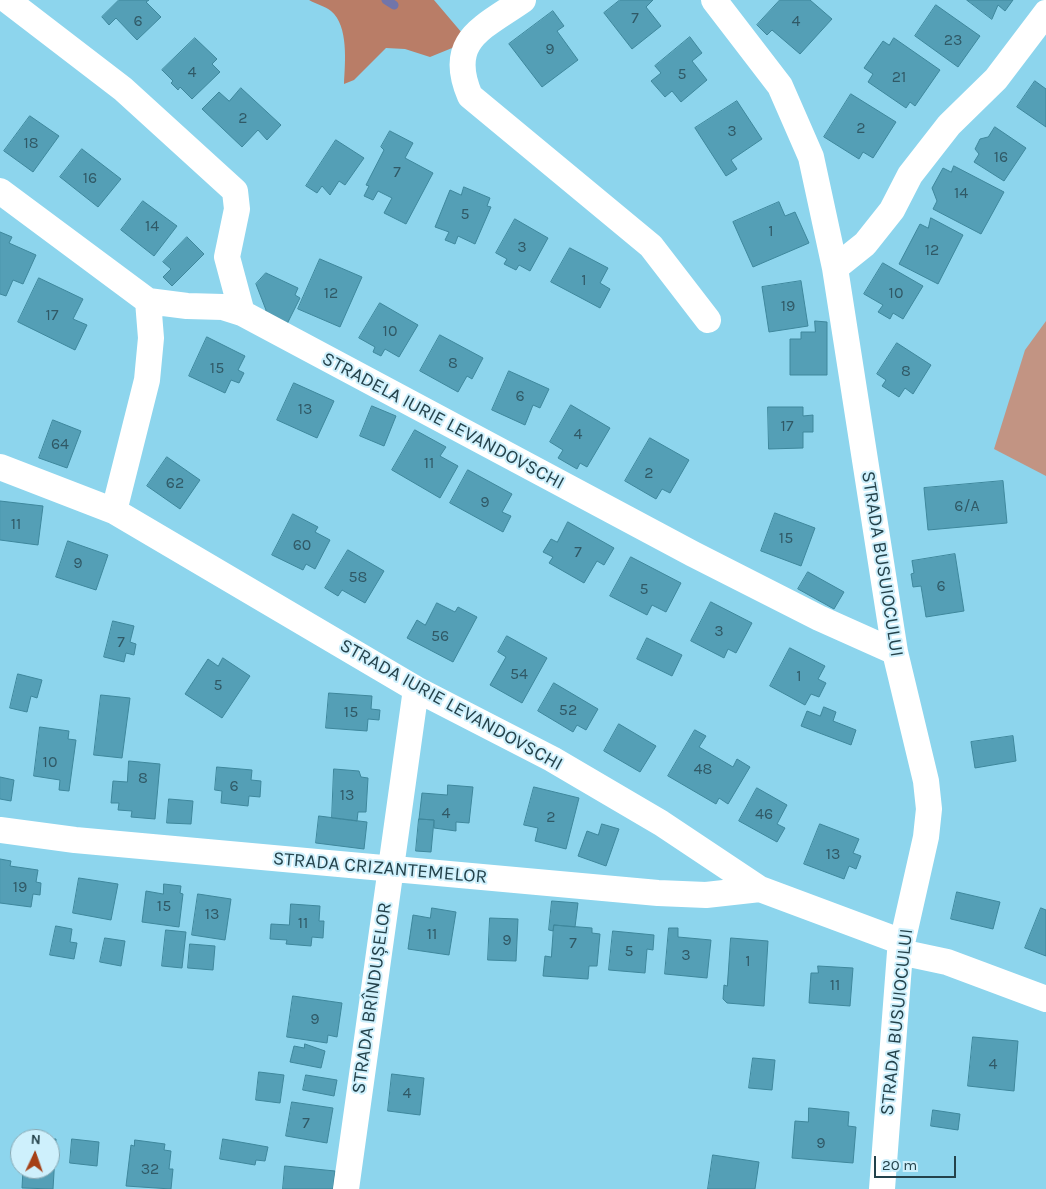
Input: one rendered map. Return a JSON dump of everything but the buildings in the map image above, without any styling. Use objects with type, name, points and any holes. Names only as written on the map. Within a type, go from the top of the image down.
[{"type":"street","points":[[7,0],[123,89],[235,191],[237,210],[227,257],[242,313]]},
{"type":"street","points":[[523,0],[483,28],[467,43],[461,58],[462,70],[470,96],[651,246],[708,320]]},
{"type":"street","name":"STRADA BUSUIOCULUI","points":[[714,0],[780,86],[811,156],[835,268],[894,652],[926,781],[929,810],[926,837],[901,948],[882,1189]]},
{"type":"street","points":[[835,268],[865,244],[892,210],[910,175],[949,125],[996,79],[1046,13]]},
{"type":"street","name":"STRADELA IURIE LEVANDOVSCHI","points":[[0,191],[148,301],[187,306],[223,307],[242,313],[693,554],[819,618],[894,652]]},
{"type":"street","points":[[114,511],[147,380],[150,338],[148,301]]},
{"type":"street","name":"STRADA IURIE LEVANDOVSCHI","points":[[0,467],[114,511],[416,689],[552,760],[661,823],[760,889],[901,948],[947,962],[1046,999]]},
{"type":"street","name":"STRADA BRÎNDUȘELOR","points":[[346,1189],[416,689]]},
{"type":"street","name":"STRADA CRIZANTEMELOR","points":[[0,830],[75,840],[208,851],[390,870],[706,896],[760,889]]},
{"type":"shaded area","points":[[309,0],[434,0],[462,33],[457,46],[430,57],[405,49],[386,48],[354,80],[344,84],[345,45],[341,26],[331,11]]},
{"type":"shaded area","points":[[1046,321],[1046,476],[994,449],[1025,350]]},
{"type":"waterway","points":[[386,0],[394,5]]}]
